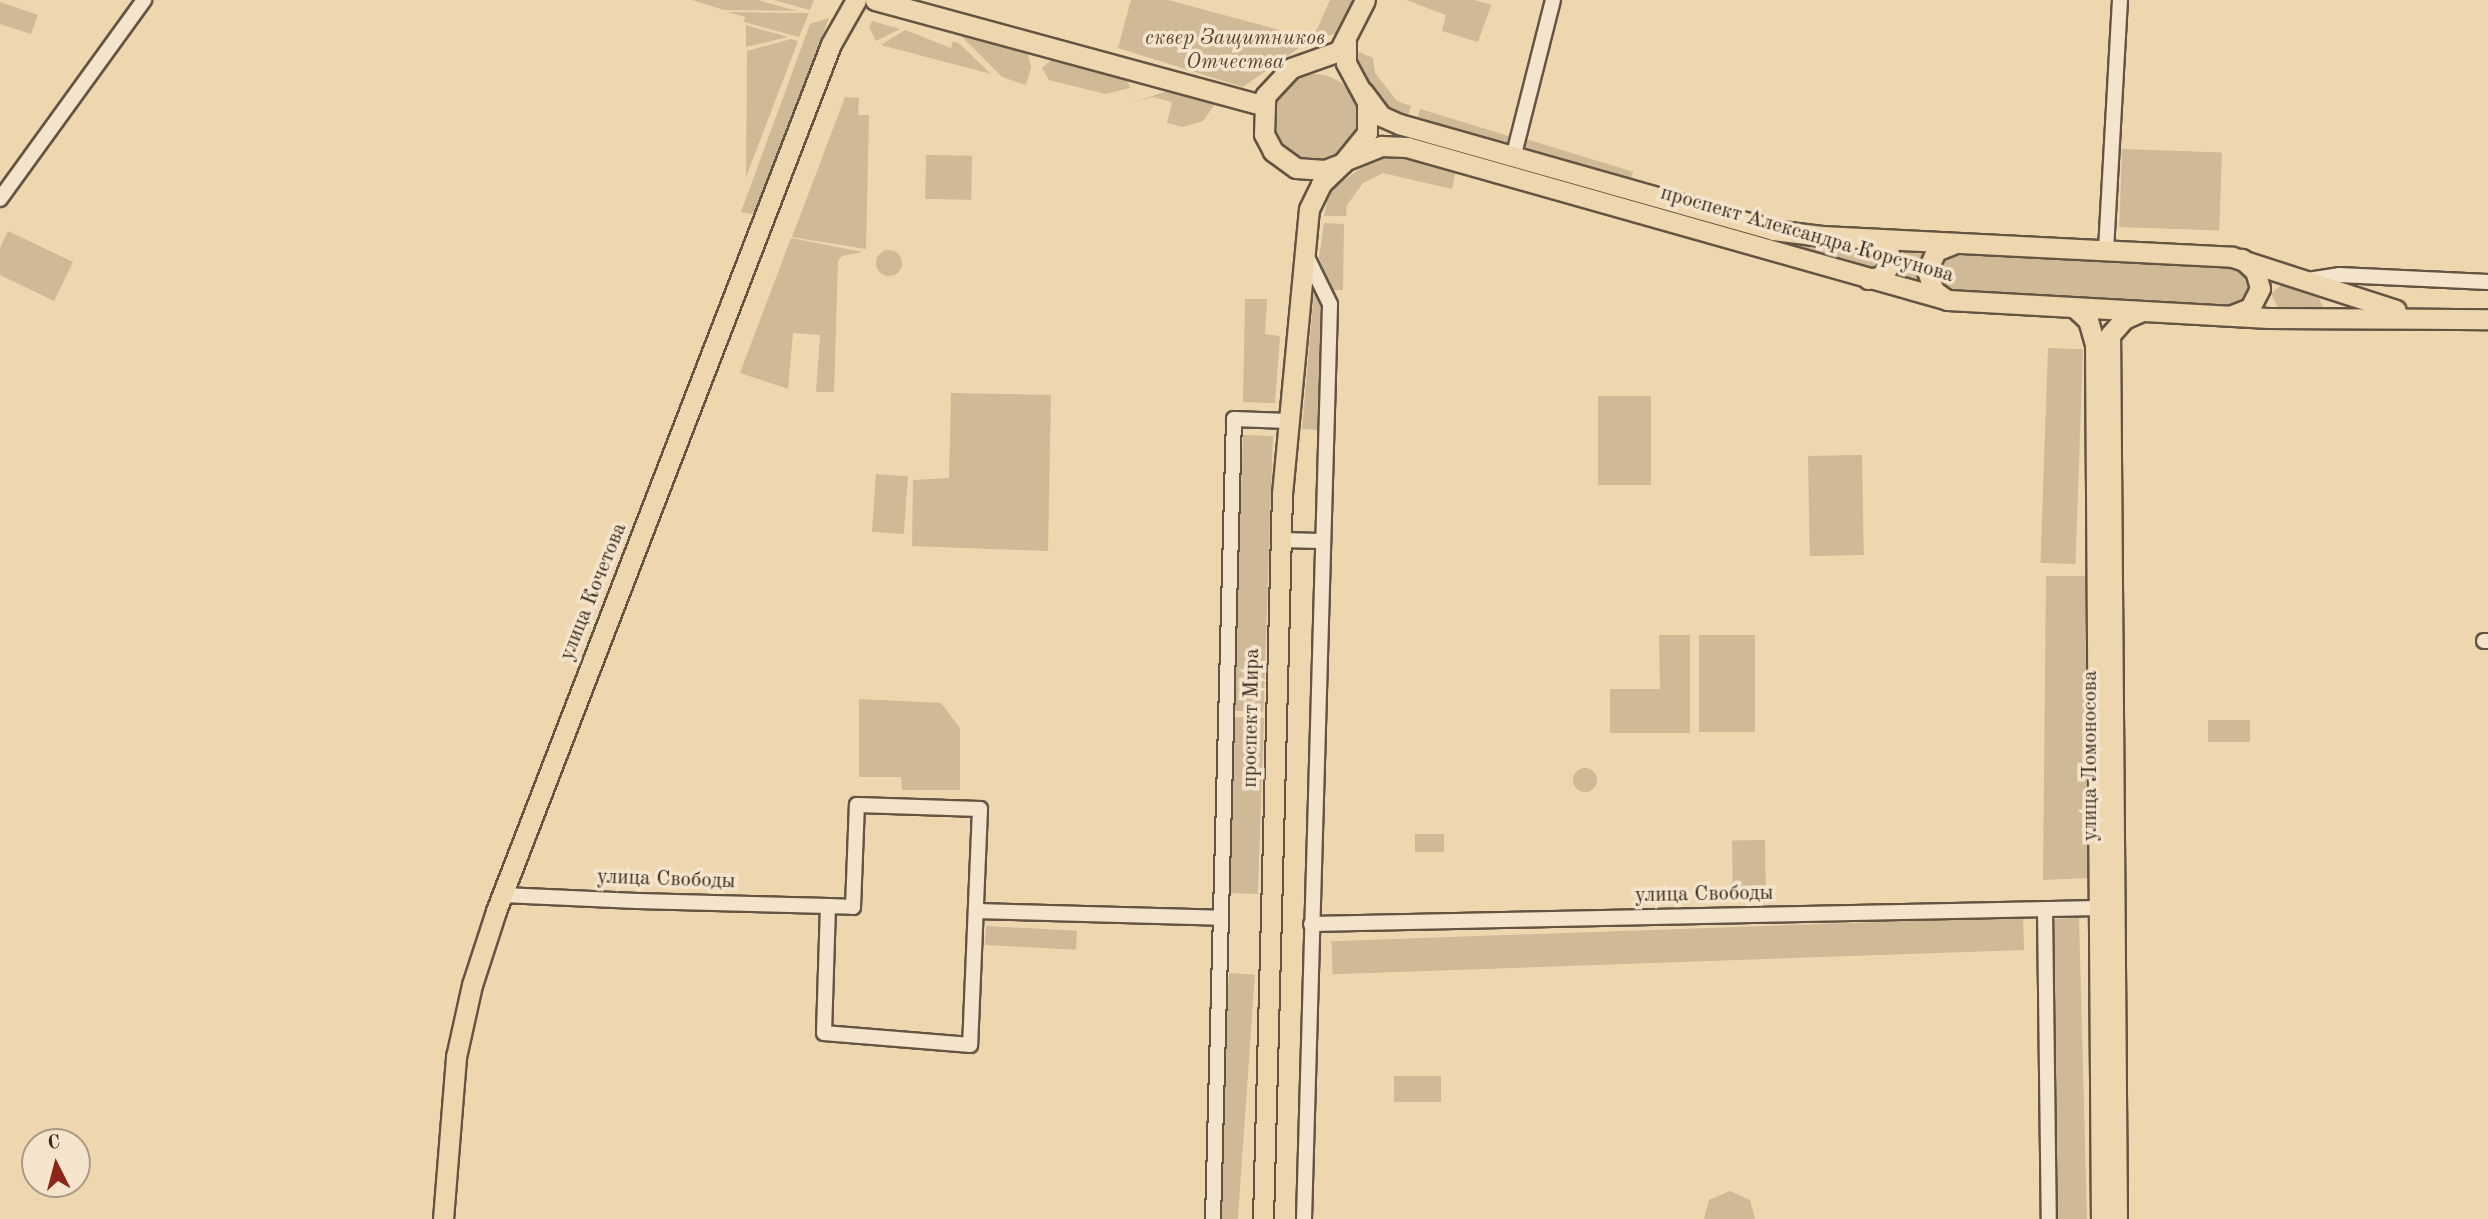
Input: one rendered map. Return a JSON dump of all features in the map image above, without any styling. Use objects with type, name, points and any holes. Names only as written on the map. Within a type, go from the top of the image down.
[{"type":"main road","name":"улица Кочетова","points":[[443,1219],[456,1057],[472,985],[503,895],[831,44],[856,0]]},
{"type":"main road","points":[[876,0],[1262,105]]},
{"type":"main road","points":[[1346,42],[1345,58],[1369,112],[1367,133],[1346,161],[1315,171],[1280,158],[1264,134],[1262,105],[1276,80],[1300,65],[1335,55],[1346,42],[1365,0]]},
{"type":"main road","points":[[1300,65],[1331,65],[1360,87]]},
{"type":"main road","name":"проспект Александра Корсунова","points":[[1360,87],[1388,119],[1513,158],[1773,230],[1865,238],[2238,257],[2371,303],[2439,316]]},
{"type":"main road","name":"проспект Александра Корсунова","points":[[1346,161],[1373,148],[1407,147],[1948,300],[2281,318],[2439,316],[2488,319]]},
{"type":"main road","name":"проспект Мира","points":[[1280,158],[1301,183],[1307,220]]},
{"type":"main road","name":"проспект Мира","points":[[1263,1219],[1279,540],[1288,421],[1307,220],[1316,192],[1346,161]]},
{"type":"main road","points":[[1865,238],[1882,244],[1891,256],[1882,276],[1868,279]]},
{"type":"main road","points":[[1948,300],[1934,291],[1927,271],[1936,251],[1956,243]]},
{"type":"main road","points":[[2229,316],[2250,308],[2260,288],[2252,266],[2238,257]]},
{"type":"main road","points":[[2281,318],[2266,304],[2267,286],[2279,278],[2308,280]]},
{"type":"main road","points":[[2074,307],[2102,335],[2123,319],[2143,311]]},
{"type":"main road","name":"улица Ломоносова","points":[[2101,1219],[2108,1076],[2102,335]]},
{"type":"main road","name":"улица Ломоносова","points":[[2106,778],[2098,908],[2117,1219]]},
{"type":"street","points":[[0,199],[144,0]]},
{"type":"street","points":[[1513,158],[1553,0]]},
{"type":"street","points":[[2106,250],[2120,0]]},
{"type":"street","points":[[1304,251],[1330,304],[1304,1219]]},
{"type":"street","points":[[2308,280],[2339,275],[2483,283]]},
{"type":"street","points":[[2439,316],[2488,324]]},
{"type":"street","points":[[1213,1219],[1234,419],[1288,421]]},
{"type":"street","points":[[1279,540],[1323,541]]},
{"type":"street","name":"улица Свободы","points":[[503,895],[828,906],[853,907],[857,804],[980,809],[970,1045],[824,1033],[828,906]]},
{"type":"street","name":"улица Свободы","points":[[1311,923],[2098,908]]},
{"type":"street","points":[[2045,909],[2049,1219]]},
{"type":"street","points":[[976,911],[1221,918]]},
{"type":"green space","points":[[692,0],[758,0],[797,11],[724,10]]},
{"type":"green space","points":[[773,0],[814,0],[810,10]]},
{"type":"green space","name":"сквер Защитников Отчества","points":[[1131,0],[1168,0],[1302,36],[1299,48],[1243,87],[1118,48]]},
{"type":"green space","points":[[1330,0],[1354,0],[1338,33],[1312,40]]},
{"type":"green space","points":[[1406,0],[1475,0],[1491,5],[1478,42],[1442,31],[1446,15]]},
{"type":"green space","points":[[0,2],[38,15],[31,34],[0,24]]},
{"type":"green space","points":[[727,12],[809,13],[799,37],[744,22],[745,17]]},
{"type":"green space","points":[[829,18],[757,208],[752,214],[741,212],[810,24]]},
{"type":"green space","points":[[872,21],[900,29],[876,41],[869,27]]},
{"type":"green space","points":[[746,25],[788,37],[746,47]]},
{"type":"green space","points":[[905,30],[951,48],[953,41],[960,44],[991,74],[881,45]]},
{"type":"green space","points":[[969,35],[1028,54],[1031,67],[1026,85],[1002,77],[961,36]]},
{"type":"green space","points":[[791,39],[798,41],[746,177],[747,51]]},
{"type":"green space","points":[[1359,52],[1373,58],[1375,73],[1397,101],[1411,106],[1406,122],[1386,113],[1355,62]]},
{"type":"green space","points":[[1054,58],[1126,77],[1130,88],[1106,94],[1049,80],[1042,68]]},
{"type":"green space","points":[[1307,74],[1323,74],[1346,86],[1355,100],[1358,117],[1355,134],[1346,148],[1323,160],[1307,160],[1291,153],[1279,141],[1272,125],[1272,109],[1279,93],[1291,81]]},
{"type":"green space","points":[[1168,91],[1215,104],[1203,121],[1183,127],[1167,123],[1172,102],[1153,97],[1128,104]]},
{"type":"green space","points":[[845,97],[859,98],[858,115],[869,115],[866,249],[792,237]]},
{"type":"green space","points":[[1420,109],[1513,137],[1509,151],[1416,122]]},
{"type":"green space","points":[[1401,131],[1874,247],[1883,252],[1879,271],[1399,139]]},
{"type":"green space","points":[[1526,139],[1633,172],[1629,185],[1522,152]]},
{"type":"green space","points":[[2122,149],[2222,152],[2219,230],[2119,227]]},
{"type":"green space","points":[[926,155],[972,156],[971,200],[925,199]]},
{"type":"green space","points":[[1389,155],[1408,155],[1456,170],[1452,189],[1383,173],[1363,183],[1347,205],[1346,216],[1324,216],[1329,194],[1374,159]]},
{"type":"green space","points":[[1324,223],[1344,224],[1343,290],[1333,290],[1319,258]]},
{"type":"green space","points":[[8,231],[73,262],[54,301],[0,275],[0,248]]},
{"type":"green space","points":[[791,238],[863,252],[842,256],[838,261],[834,392],[816,392],[820,335],[793,333],[788,389],[740,373]]},
{"type":"green space","points":[[1899,247],[1928,249],[1918,266],[1921,286],[1900,280]]},
{"type":"green space","points":[[889,250],[898,254],[902,263],[898,272],[889,276],[880,272],[876,263],[880,254]]},
{"type":"green space","points":[[1956,252],[2231,265],[2245,272],[2251,287],[2244,302],[2229,307],[1954,292],[1937,279],[1937,263]]},
{"type":"green space","points":[[2282,284],[2318,294],[2323,308],[2279,310],[2271,294]]},
{"type":"green space","points":[[1314,291],[1322,304],[1320,430],[1302,429]]},
{"type":"green space","points":[[1245,299],[1267,299],[1265,334],[1280,336],[1275,403],[1243,402]]},
{"type":"green space","points":[[2048,348],[2083,349],[2075,564],[2040,563]]},
{"type":"green space","points":[[951,393],[1051,395],[1048,551],[912,546],[913,480],[949,478]]},
{"type":"green space","points":[[1598,396],[1651,396],[1651,485],[1598,485]]},
{"type":"green space","points":[[1243,435],[1273,436],[1263,712],[1233,711]]},
{"type":"green space","points":[[1862,455],[1864,555],[1810,556],[1808,456]]},
{"type":"green space","points":[[876,474],[908,476],[904,534],[872,532]]},
{"type":"green space","points":[[2046,576],[2086,576],[2090,878],[2043,880]]},
{"type":"green space","points":[[1659,635],[1690,635],[1690,733],[1610,733],[1610,689],[1660,689]]},
{"type":"green space","points":[[1699,635],[1755,635],[1755,732],[1699,732]]},
{"type":"green space","points":[[859,699],[941,703],[960,728],[960,790],[902,790],[901,777],[859,777]]},
{"type":"green space","points":[[1232,717],[1264,718],[1258,894],[1226,893]]},
{"type":"green space","points":[[2208,720],[2250,720],[2250,742],[2208,742]]},
{"type":"green space","points":[[1585,768],[1594,771],[1597,780],[1594,789],[1585,792],[1576,789],[1573,780],[1576,771]]},
{"type":"green space","points":[[1415,834],[1444,834],[1444,852],[1415,852]]},
{"type":"green space","points":[[1765,840],[1766,889],[1733,890],[1732,841]]},
{"type":"green space","points":[[2023,917],[2024,950],[1333,974],[1331,941]]},
{"type":"green space","points":[[2079,918],[2087,1219],[2056,1219],[2053,919]]},
{"type":"green space","points":[[986,926],[1077,931],[1076,950],[985,945]]},
{"type":"green space","points":[[1229,973],[1255,975],[1238,1219],[1212,1218]]},
{"type":"green space","points":[[1394,1076],[1441,1076],[1441,1102],[1394,1102]]},
{"type":"green space","points":[[1730,1191],[1750,1200],[1755,1219],[1704,1219],[1709,1200]]}]
